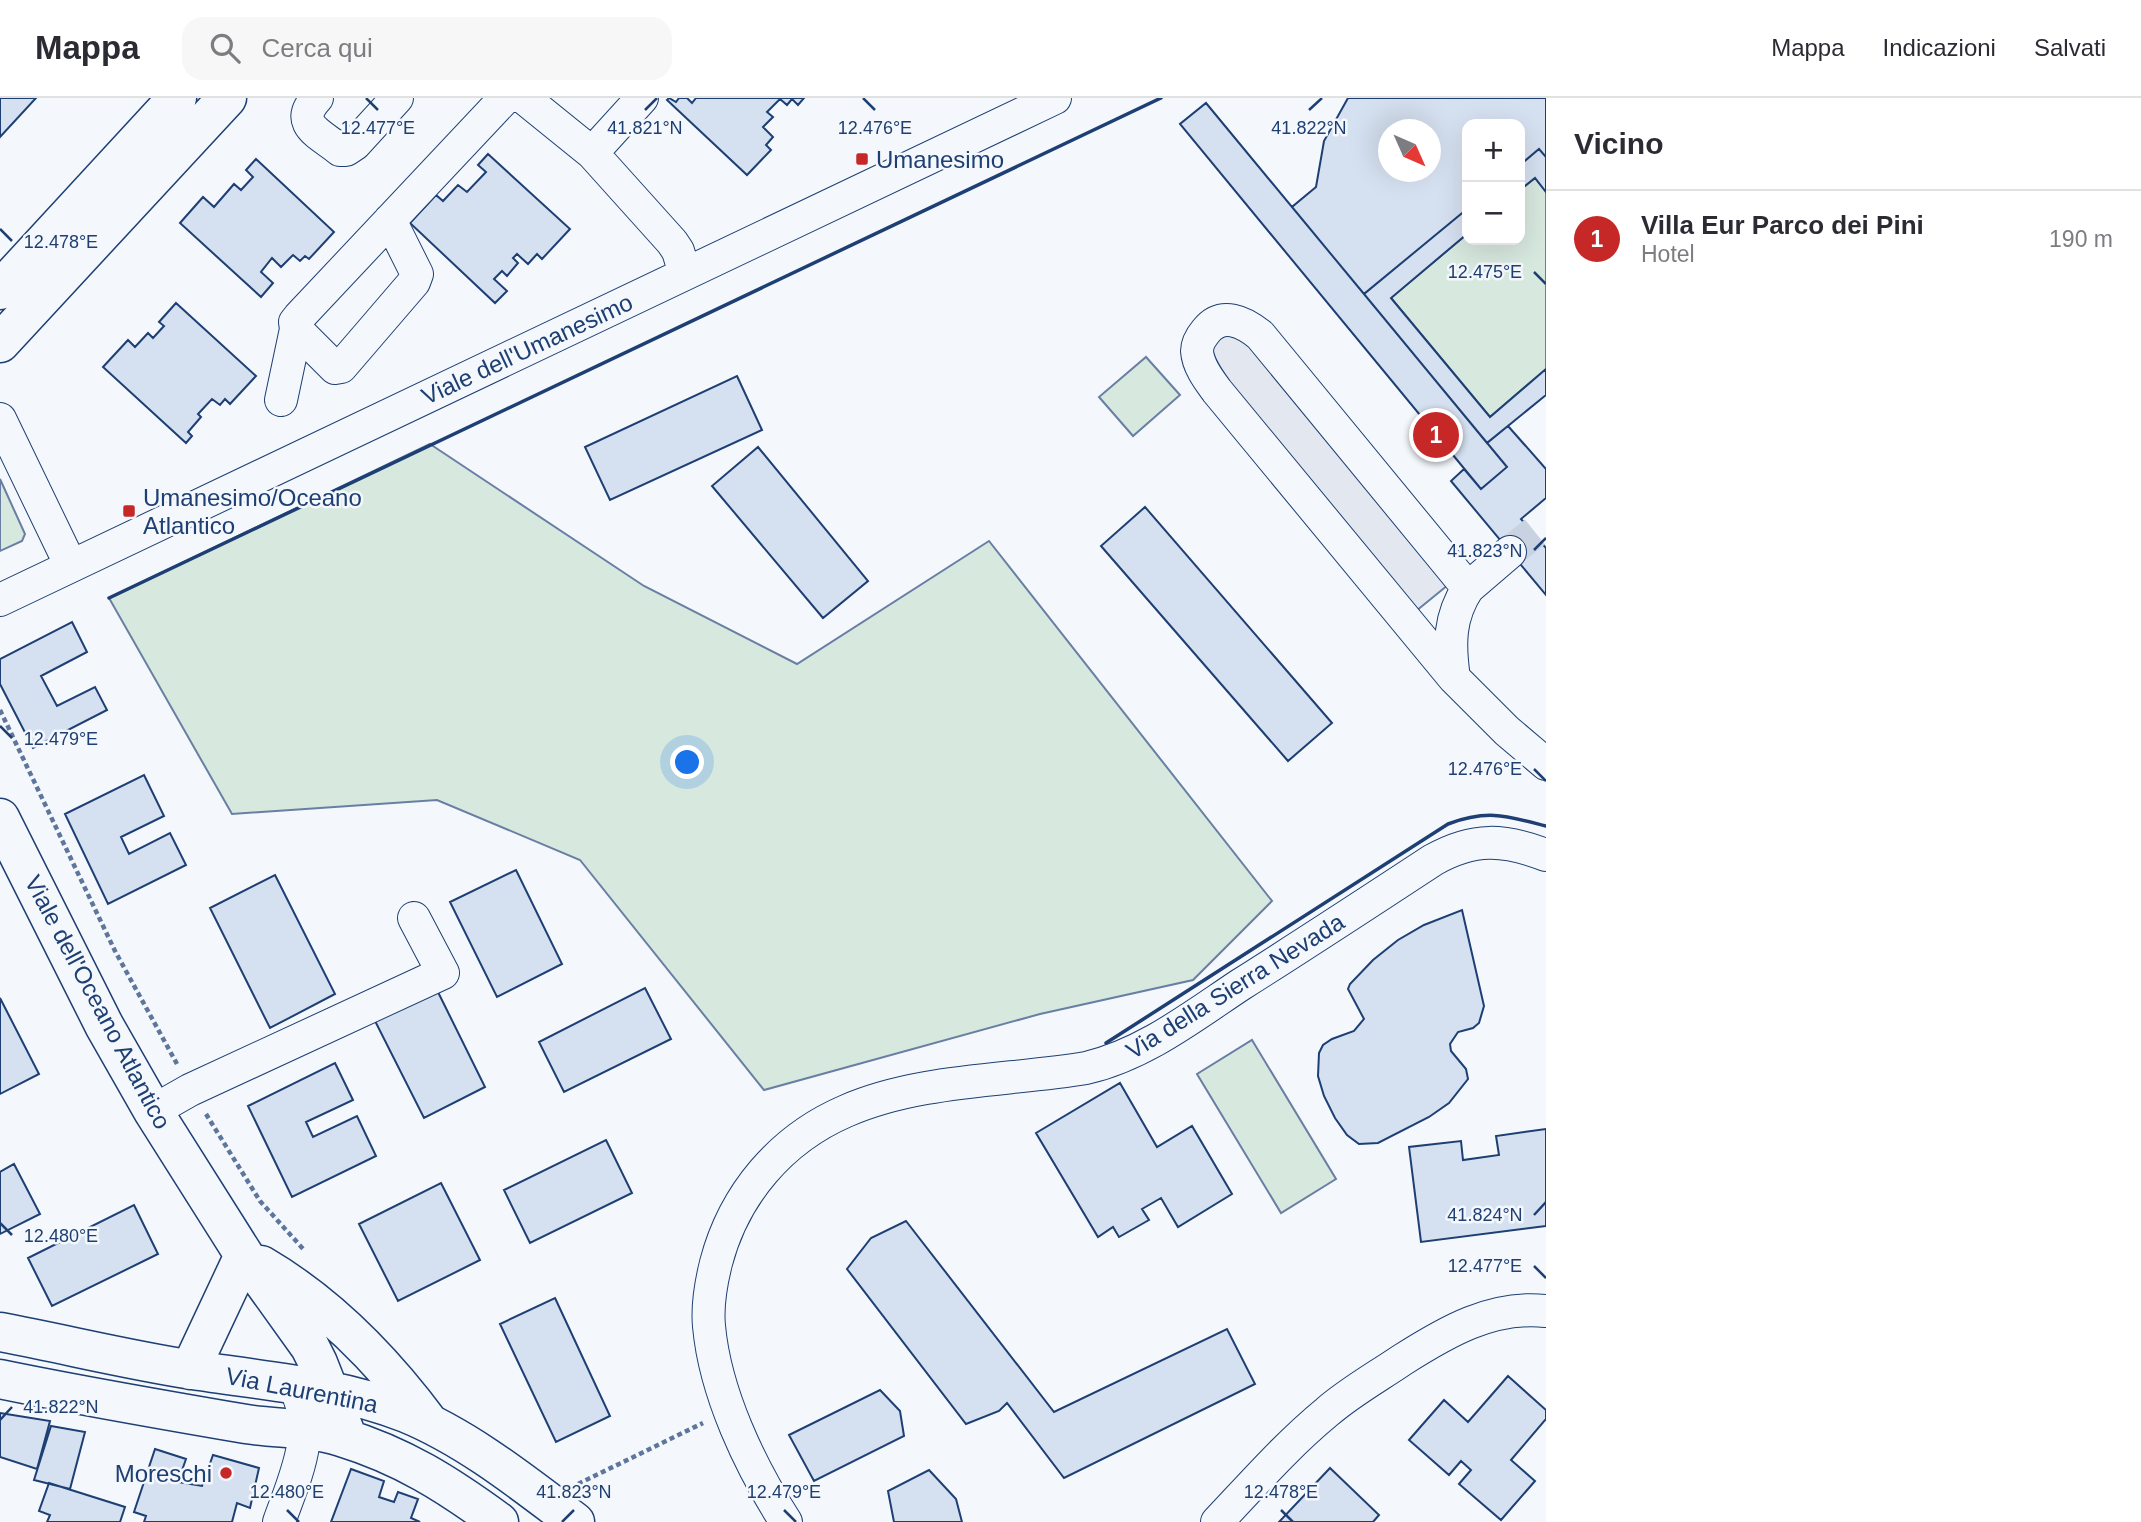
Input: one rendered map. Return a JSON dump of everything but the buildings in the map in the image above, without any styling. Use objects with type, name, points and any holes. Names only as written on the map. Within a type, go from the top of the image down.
[{"type":"main road","points":[[0,290],[177,98]]},
{"type":"main road","points":[[0,343],[227,98]]},
{"type":"main road","name":"Viale dell'Oceano Atlantico","points":[[0,818],[99,1016],[153,1111],[244,1255],[310,1347],[311,1387],[348,1439]]},
{"type":"main road","points":[[190,1370],[244,1255]]},
{"type":"main road","name":"Viale dell'Oceano Atlantico","points":[[244,1255],[295,1286],[344,1327],[395,1377],[432,1425]]},
{"type":"main road","name":"Via Laurentina","points":[[0,1332],[190,1370],[311,1387],[394,1409],[432,1425],[573,1504]]},
{"type":"main road","name":"Via Laurentina","points":[[0,1379],[268,1427],[306,1429],[348,1439],[394,1456],[421,1470],[451,1487],[499,1522]]},
{"type":"street","points":[[317,98],[308,108],[306,122],[340,150],[346,150],[355,144],[397,98]]},
{"type":"street","points":[[281,400],[295,323],[299,317],[505,98]]},
{"type":"street","points":[[524,98],[592,153],[672,242],[678,251],[685,274]]},
{"type":"street","points":[[592,153],[642,98]]},
{"type":"street","name":"Viale dell'Umanesimo","points":[[0,600],[1055,98]]},
{"type":"street","points":[[296,329],[335,368],[341,367],[414,282],[417,274],[390,220]]},
{"type":"street","points":[[1468,588],[1260,335],[1237,320],[1218,321],[1210,326],[1199,342],[1198,351],[1203,368],[1217,391],[1454,678],[1543,758]]},
{"type":"street","points":[[0,419],[71,566]]},
{"type":"street","points":[[1454,678],[1450,640],[1455,611],[1468,588],[1510,552]]},
{"type":"street","name":"Via della Sierra Nevada","points":[[786,1522],[764,1484],[726,1402],[714,1360],[708,1313],[715,1267],[730,1222],[753,1183],[779,1155],[825,1121],[877,1099],[940,1087],[1086,1068],[1108,1063],[1128,1054],[1204,1009],[1433,860],[1461,846],[1496,842],[1520,846],[1546,855]]},
{"type":"street","points":[[153,1111],[190,1090],[443,973],[414,918]]},
{"type":"street","points":[[1217,1522],[1318,1419],[1404,1359],[1458,1327],[1479,1318],[1504,1312],[1546,1311]]},
{"type":"street","points":[[279,1522],[300,1461],[306,1429],[302,1402],[311,1387]]},
{"type":"path","points":[[0,710],[116,951],[190,1090],[260,1201],[306,1251]]},
{"type":"path","points":[[573,1504],[705,1422],[711,1433]]},
{"type":"shaded area","points":[[1535,178],[1546,192],[1546,369],[1490,417],[1391,298],[1462,238],[1462,245],[1525,245],[1525,186]]},
{"type":"shaded area","points":[[1228,319],[1459,576],[1405,620],[1199,342]]},
{"type":"shaded area","points":[[1146,357],[1180,395],[1133,436],[1099,397]]},
{"type":"shaded area","points":[[430,444],[644,586],[797,664],[989,541],[1272,901],[1193,980],[1040,1014],[764,1090],[580,860],[437,800],[232,814],[109,598]]},
{"type":"shaded area","points":[[0,479],[25,534],[22,541],[0,551]]},
{"type":"shaded area","points":[[1252,1040],[1336,1179],[1281,1213],[1197,1074]]},
{"type":"tunnel","points":[[1510,552],[1546,523]]},
{"type":"wall","points":[[109,598],[1161,98]]},
{"type":"wall","points":[[1106,1043],[1448,824],[1486,815],[1520,819],[1546,826]]},
{"type":"place","name":"Umanesimo","points":[[862,159]]},
{"type":"place","name":"Villa Eur Parco dei Pini","points":[[1436,435]]},
{"type":"place","name":"Umanesimo/Oceano Atlantico","points":[[129,511]]},
{"type":"place","name":"Moreschi","points":[[226,1473]]}]
